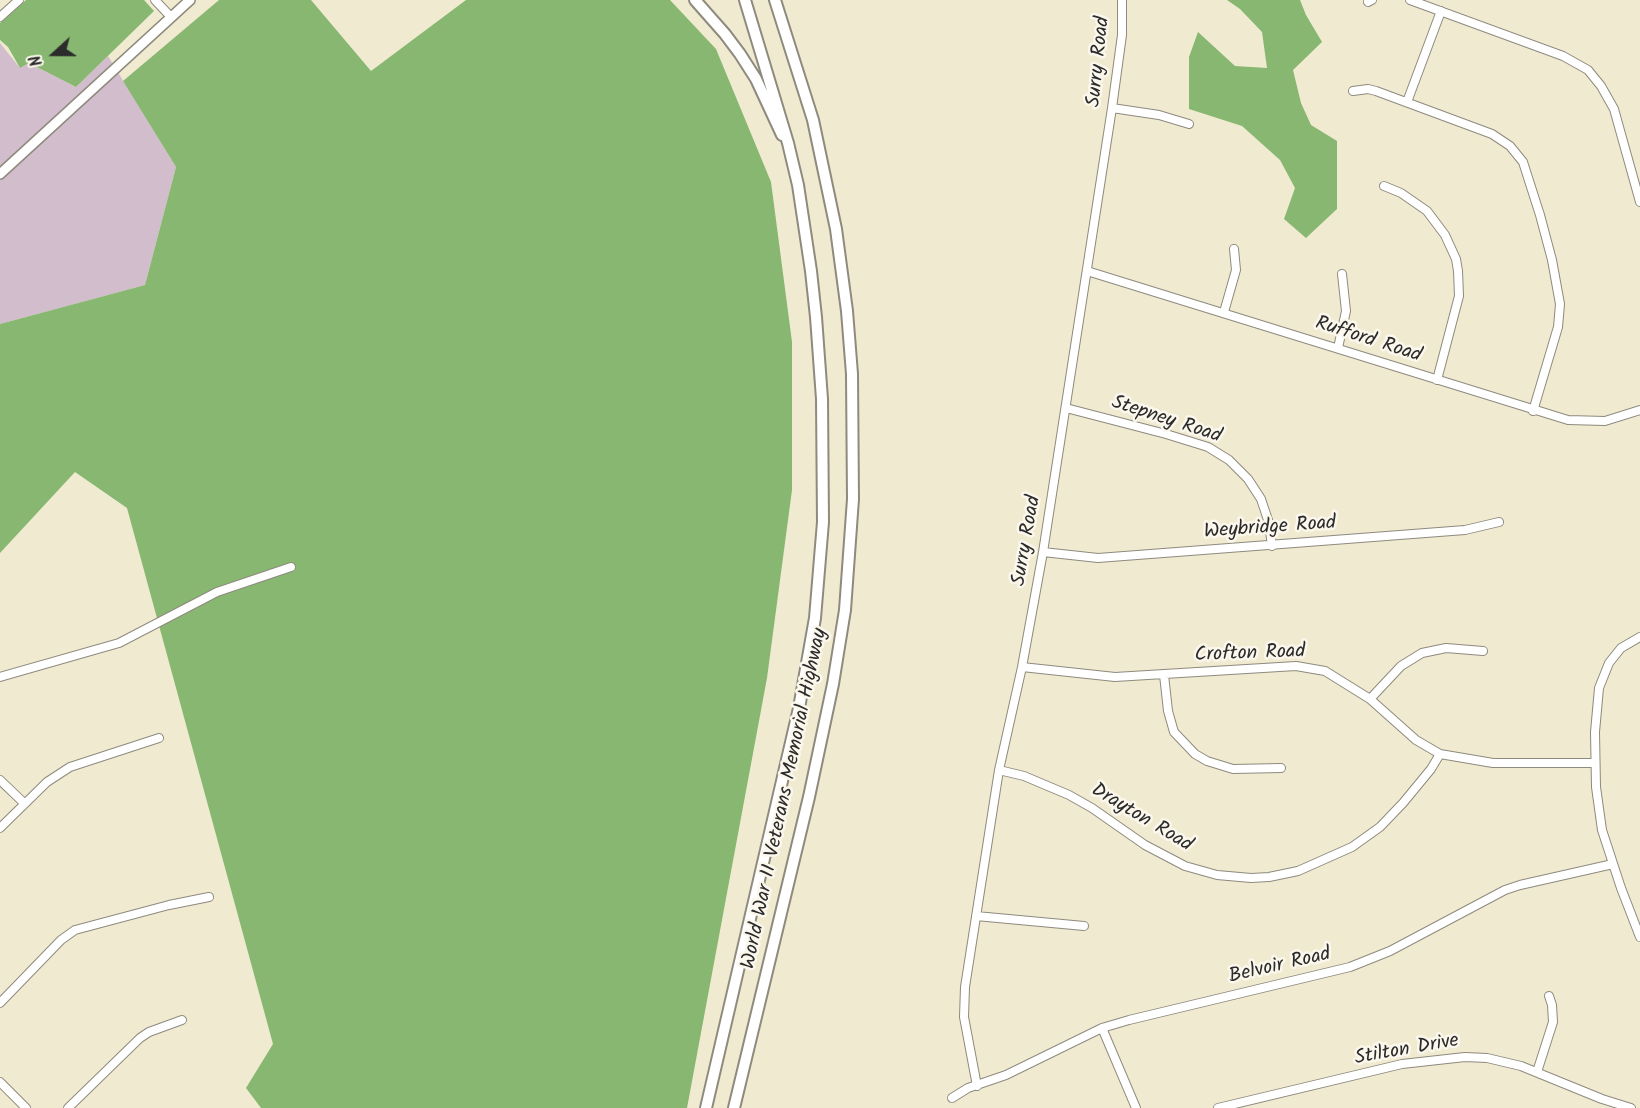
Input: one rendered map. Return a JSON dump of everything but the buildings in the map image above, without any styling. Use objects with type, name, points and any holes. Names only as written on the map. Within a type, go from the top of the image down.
[{"type":"highway","points":[[695,0],[740,54],[760,87],[779,131],[789,143]]},
{"type":"highway","name":"World War II Veterans Memorial Highway","points":[[706,1108],[799,708],[815,618],[822,550],[823,435],[819,351],[811,271],[789,143],[745,0]]},
{"type":"highway","name":"World War II Veterans Memorial Highway","points":[[734,1108],[814,776],[833,684],[845,610],[854,499],[852,374],[847,311],[836,229],[813,120],[775,0]]},
{"type":"main road","points":[[0,174],[190,0]]},
{"type":"street","points":[[0,17],[19,0]]},
{"type":"street","points":[[155,0],[171,18]]},
{"type":"street","name":"Surry Road","points":[[977,1086],[964,1017],[965,987],[999,770],[1022,667],[1066,408],[1112,108],[1122,35],[1122,0]]},
{"type":"street","points":[[1410,0],[1563,56],[1588,70],[1601,86],[1614,109],[1640,202]]},
{"type":"street","points":[[1407,102],[1441,11]]},
{"type":"street","points":[[1353,91],[1368,89],[1492,134],[1517,154],[1527,171],[1552,260],[1560,304],[1558,327],[1533,411]]},
{"type":"street","points":[[1112,108],[1159,115],[1189,124]]},
{"type":"street","points":[[1384,186],[1401,193],[1427,211],[1445,235],[1456,259],[1459,296],[1437,380]]},
{"type":"street","points":[[1224,312],[1236,270],[1234,249]]},
{"type":"street","name":"Rufford Road","points":[[1087,271],[1568,420],[1605,421],[1640,410]]},
{"type":"street","points":[[1338,348],[1346,311],[1342,274]]},
{"type":"street","name":"Stepney Road","points":[[1066,408],[1208,447],[1229,460],[1248,479],[1261,499],[1269,523],[1272,546]]},
{"type":"street","name":"Weybridge Road","points":[[1043,552],[1098,558],[1465,530],[1499,522]]},
{"type":"street","points":[[0,677],[119,643],[217,592],[291,567]]},
{"type":"street","points":[[1640,637],[1616,652],[1603,675],[1596,710],[1595,763],[1599,813],[1613,864],[1640,937]]},
{"type":"street","points":[[1370,699],[1401,666],[1422,653],[1446,648],[1484,651]]},
{"type":"street","name":"Crofton Road","points":[[1022,667],[1114,677],[1296,666],[1325,671],[1370,699],[1416,740],[1440,754],[1493,763],[1595,763]]},
{"type":"street","points":[[1164,675],[1168,711],[1174,732],[1195,754],[1207,761],[1233,769],[1281,768]]},
{"type":"street","points":[[0,828],[47,782],[70,767],[159,738]]},
{"type":"street","name":"Drayton Road","points":[[999,770],[1034,779],[1069,795],[1098,811],[1145,845],[1185,866],[1217,875],[1251,878],[1298,872],[1352,847],[1380,827],[1403,804],[1440,754]]},
{"type":"street","points":[[0,780],[24,803]]},
{"type":"street","name":"Belvoir Road","points":[[952,1098],[1006,1075],[1102,1028],[1350,967],[1390,951],[1505,890],[1613,864]]},
{"type":"street","points":[[0,1003],[61,940],[75,930],[209,897]]},
{"type":"street","points":[[976,915],[1084,926]]},
{"type":"street","points":[[1537,1072],[1553,1022],[1549,996]]},
{"type":"street","points":[[68,1108],[140,1038],[149,1032],[182,1020]]},
{"type":"street","points":[[1102,1028],[1136,1108]]},
{"type":"street","name":"Stilton Drive","points":[[1218,1108],[1402,1064],[1452,1057],[1487,1058],[1537,1072],[1602,1099],[1631,1108]]},
{"type":"street","points":[[0,1082],[26,1108]]},
{"type":"shaded area","points":[[0,43],[20,68],[29,63],[76,87],[108,56],[176,167],[145,285],[0,324]]},
{"type":"green space","points":[[26,0],[144,0],[154,11],[76,87],[29,63],[20,68],[8,47],[0,40],[0,23]]},
{"type":"green space","points":[[219,0],[311,0],[371,71],[466,0],[670,0],[716,49],[771,182],[792,342],[792,490],[767,678],[687,1108],[261,1108],[246,1088],[273,1044],[127,508],[75,472],[0,553],[0,324],[145,285],[176,167],[123,81]]},
{"type":"green space","points":[[1227,0],[1300,0],[1322,42],[1293,70],[1301,103],[1311,125],[1337,141],[1337,209],[1306,238],[1284,219],[1295,188],[1280,160],[1242,126],[1189,109],[1189,57],[1198,32],[1235,66],[1267,68],[1262,32],[1240,9]]}]
